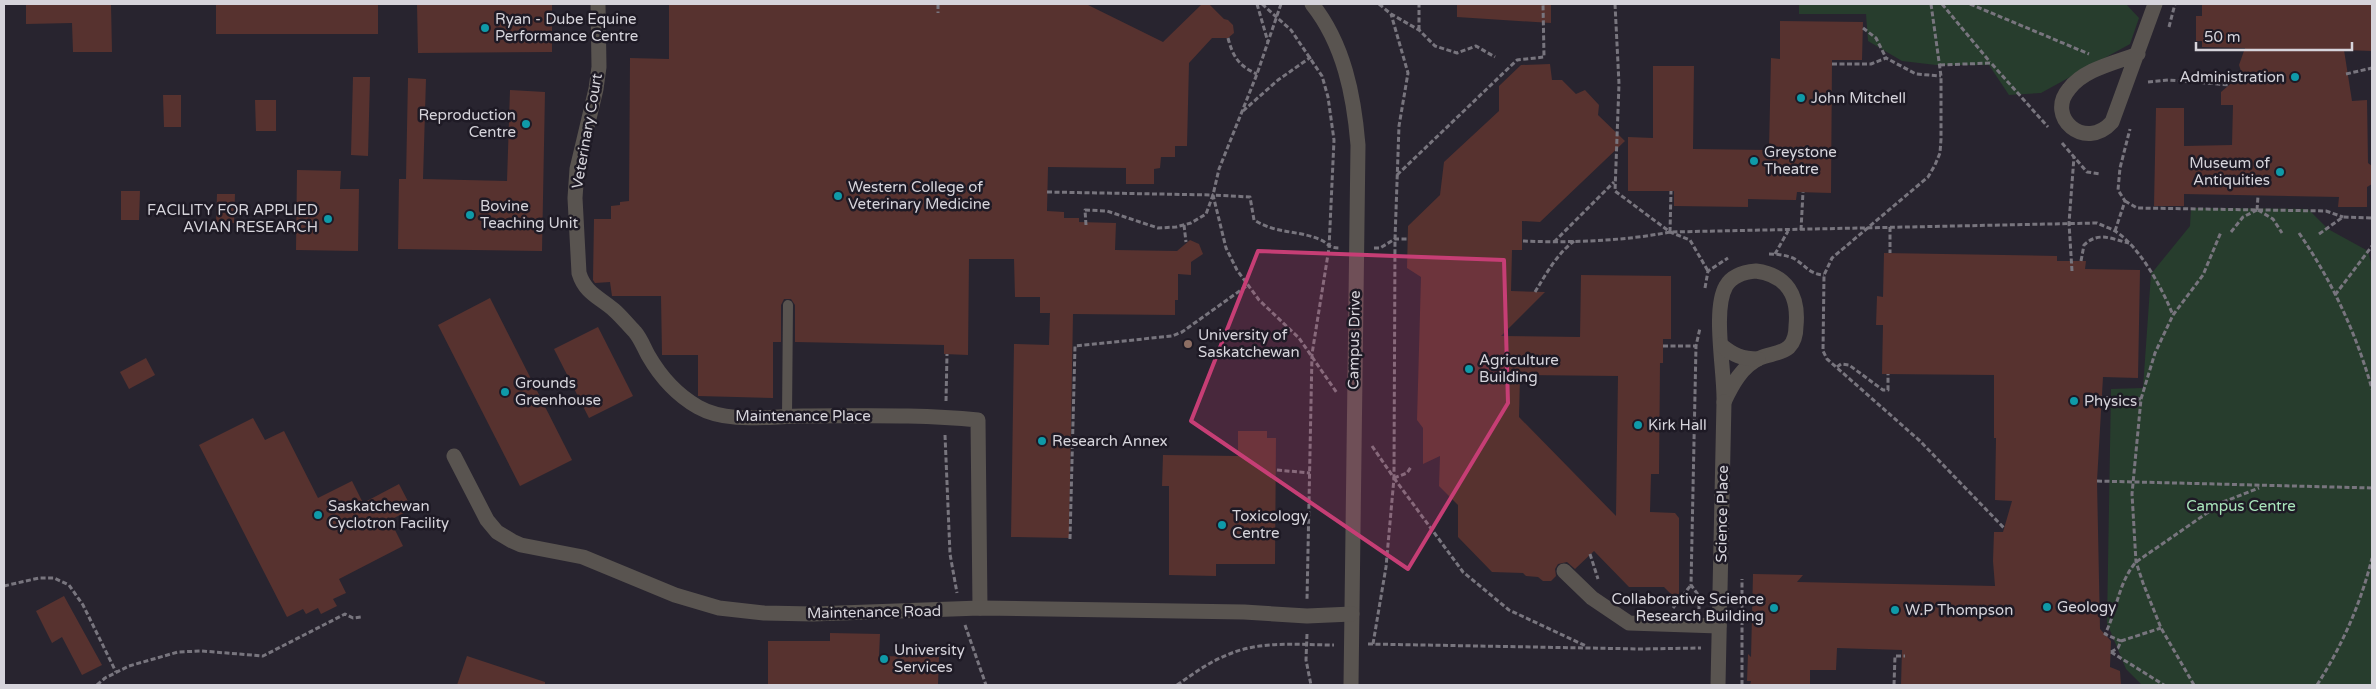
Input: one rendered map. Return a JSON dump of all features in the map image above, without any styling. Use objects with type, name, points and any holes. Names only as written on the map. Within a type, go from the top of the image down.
[{"type":"street","name":"Veterinary Court","points":[[575,198],[577,169],[596,89],[598,4]]},
{"type":"street","name":"Campus Drive","points":[[1312,4],[1334,38],[1344,64],[1356,122],[1358,145],[1353,420],[1352,685]]},
{"type":"street","points":[[2138,54],[2108,65],[2076,82],[2069,88],[2062,102],[2063,115],[2071,128],[2084,134],[2099,132],[2112,122],[2138,54],[2155,4]]},
{"type":"street","name":"Maintenance Place","points":[[575,198],[580,273],[583,285],[592,295],[614,311],[638,336],[663,377],[678,393],[699,408],[722,415],[751,418],[788,416],[946,416],[978,420],[980,608]]},
{"type":"street","name":"Science Place","points":[[1718,685],[1724,402],[1720,314],[1726,285],[1738,275],[1756,271],[1767,272],[1784,283],[1797,302],[1795,336],[1789,346],[1758,359],[1735,380],[1724,402]]},
{"type":"street","points":[[1721,345],[1732,354],[1745,359],[1758,359]]},
{"type":"street","name":"Maintenance Road","points":[[454,456],[487,520],[497,532],[521,545],[583,557],[675,595],[709,606],[764,613],[813,614],[980,608],[1244,612],[1307,616],[1352,614]]},
{"type":"street","points":[[1564,571],[1592,598],[1629,623],[1719,626]]},
{"type":"lane","points":[[788,305],[788,416]]},
{"type":"path","points":[[938,4],[938,13]]},
{"type":"path","points":[[1257,4],[1268,42]]},
{"type":"path","points":[[1262,4],[1277,15],[1291,30],[1322,76],[1328,97],[1334,140],[1329,248],[1312,354],[1306,645],[1306,660],[1311,685]]},
{"type":"path","points":[[1086,225],[1085,210],[1107,211],[1158,228],[1184,225],[1206,214],[1219,169],[1257,74],[1281,4]]},
{"type":"path","points":[[1379,4],[1391,14],[1419,30],[1436,46],[1457,53],[1476,46],[1494,56]]},
{"type":"path","points":[[1419,4],[1419,30]]},
{"type":"path","points":[[1397,175],[1517,60],[1544,57],[1543,4]]},
{"type":"path","points":[[1615,4],[1619,84],[1616,190],[1621,196],[1670,232],[1690,240],[1708,271]]},
{"type":"path","points":[[1931,4],[1941,76],[1940,153],[1928,177],[1832,258],[1824,275],[1823,351],[1837,367],[1920,441],[2004,528]]},
{"type":"path","points":[[1942,4],[2049,129]]},
{"type":"path","points":[[1970,4],[2052,40],[2079,49],[2108,65]]},
{"type":"path","points":[[2169,27],[2175,4]]},
{"type":"path","points":[[1373,644],[1386,567],[1394,478],[1397,175],[1399,126],[1408,73],[1391,14]]},
{"type":"path","points":[[1863,28],[1876,38],[1886,58],[1916,74],[1941,76]]},
{"type":"path","points":[[1228,38],[1236,60],[1245,68],[1257,74]]},
{"type":"path","points":[[1242,111],[1278,80],[1311,57]]},
{"type":"path","points":[[1832,64],[1871,64],[1886,58]]},
{"type":"path","points":[[2346,74],[2370,68],[2372,62]]},
{"type":"path","points":[[1940,65],[1991,63]]},
{"type":"path","points":[[2148,82],[2168,80],[2230,85]]},
{"type":"path","points":[[2130,126],[2120,168],[2118,190],[2125,201],[2137,208],[2326,211],[2343,217],[2372,218]]},
{"type":"path","points":[[2055,136],[2087,172],[2101,174]]},
{"type":"path","points":[[2072,271],[2069,223],[2074,157]]},
{"type":"path","points":[[1554,242],[1615,181]]},
{"type":"path","points":[[1047,192],[1213,195],[1250,198],[1254,220],[1268,228],[1320,240],[1329,248]]},
{"type":"path","points":[[1670,232],[1671,192]]},
{"type":"path","points":[[1801,230],[1803,192]]},
{"type":"path","points":[[1213,195],[1226,248],[1237,270],[1260,300],[1299,338],[1312,354],[1338,395]]},
{"type":"path","points":[[2257,210],[2258,196]]},
{"type":"path","points":[[2115,231],[2125,201]]},
{"type":"path","points":[[2232,232],[2244,217],[2257,210]]},
{"type":"path","points":[[2257,210],[2273,219],[2282,233]]},
{"type":"path","points":[[2319,234],[2343,217]]},
{"type":"path","points":[[1523,241],[1554,242],[1642,238],[1670,232],[1789,231],[1872,226],[2000,227],[2097,223],[2115,231],[2130,244],[2164,294],[2173,315]]},
{"type":"path","points":[[1184,225],[1186,242]]},
{"type":"path","points":[[1890,226],[1890,254]]},
{"type":"path","points":[[1775,254],[1789,231]]},
{"type":"path","points":[[2194,685],[2161,628],[2136,562],[2132,516],[2132,482],[2141,399],[2155,353],[2173,315],[2203,275],[2220,232]]},
{"type":"path","points":[[2299,233],[2326,276],[2357,342],[2372,389]]},
{"type":"path","points":[[2081,261],[2084,245],[2094,237],[2101,236],[2130,244]]},
{"type":"path","points":[[1535,292],[1549,268],[1566,247],[1576,240]]},
{"type":"path","points":[[2335,295],[2372,246]]},
{"type":"path","points":[[1070,539],[1075,346],[1172,336],[1182,332],[1248,285]]},
{"type":"path","points":[[1663,346],[1696,346]]},
{"type":"path","points":[[947,354],[945,437],[950,554],[956,588],[963,610],[965,628],[986,685]]},
{"type":"path","points":[[1837,367],[1842,364],[1849,365],[1883,390],[1888,390],[1888,374]]},
{"type":"path","points":[[2091,397],[2141,399]]},
{"type":"path","points":[[1353,420],[1464,572],[1509,610],[1589,648]]},
{"type":"path","points":[[1394,478],[1407,473],[1410,467]]},
{"type":"path","points":[[1277,470],[1310,473]]},
{"type":"path","points":[[2097,480],[2262,487],[2372,488]]},
{"type":"path","points":[[2161,628],[2121,641],[2104,634],[2110,625],[2119,592],[2128,571],[2136,562],[2224,502],[2262,487]]},
{"type":"path","points":[[2317,685],[2344,639],[2365,585],[2372,558]]},
{"type":"path","points":[[4,586],[39,578],[54,578],[70,585],[83,605],[116,672]]},
{"type":"path","points":[[1742,579],[1742,685]]},
{"type":"path","points":[[1660,624],[1691,585]]},
{"type":"path","points":[[97,685],[129,666],[178,652],[202,651],[263,656],[340,616],[345,614],[353,618],[362,616]]},
{"type":"path","points":[[2121,641],[2118,648],[2110,652],[2164,685]]},
{"type":"path","points":[[1177,685],[1228,654],[1262,645],[1373,644],[1642,649],[1742,645]]},
{"type":"path","points":[[1894,685],[1895,656],[1905,656]]},
{"type":"highlighted area","points":[[1258,251],[1504,260],[1508,403],[1408,569],[1191,421]]},
{"type":"green space","points":[[1799,4],[2126,4],[2139,18],[2130,44],[2041,93],[2009,95],[1989,65],[1936,65],[1902,61],[1868,41],[1866,14],[1799,14]]},
{"type":"green space","name":"Campus Centre","points":[[2191,208],[2308,209],[2328,229],[2368,251],[2372,266],[2372,685],[2142,685],[2126,669],[2107,623],[2111,389],[2143,388],[2151,274],[2190,226]]},
{"type":"building","points":[[26,4],[111,4],[112,52],[73,52],[72,23],[26,24]]},
{"type":"building","points":[[216,4],[378,4],[378,34],[216,34]]},
{"type":"building","name":"Ryan - Dube Equine Performance Centre","points":[[417,4],[552,4],[552,52],[418,53]]},
{"type":"building","name":"Western College of Veterinary Medicine","points":[[669,4],[1086,4],[1163,42],[1202,4],[1209,4],[1233,25],[1234,33],[1228,38],[1212,38],[1189,63],[1187,146],[1175,146],[1175,157],[1161,157],[1160,168],[1154,169],[1154,184],[1126,184],[1126,168],[1048,167],[1047,211],[1064,212],[1064,218],[1079,218],[1079,222],[1116,223],[1115,250],[1177,251],[1190,240],[1199,244],[1203,254],[1191,262],[1191,275],[1178,274],[1178,300],[1175,300],[1175,315],[1073,314],[1069,538],[1011,537],[1014,344],[1049,345],[1050,313],[1040,313],[1040,297],[1015,297],[1014,259],[969,259],[968,355],[944,354],[944,345],[795,342],[795,305],[791,299],[784,299],[781,305],[781,342],[773,342],[773,398],[698,396],[698,355],[662,355],[661,296],[612,296],[610,282],[595,283],[593,280],[594,219],[611,219],[611,206],[629,201],[630,58],[669,59]]},
{"type":"building","points":[[1457,4],[1551,4],[1551,23],[1457,17]]},
{"type":"building","points":[[2202,4],[2372,4],[2372,51],[2344,50],[2352,101],[2367,100],[2368,163],[2372,166],[2372,184],[2367,187],[2367,207],[2338,207],[2339,197],[2184,194],[2184,206],[2154,206],[2156,108],[2184,108],[2184,146],[2232,145],[2233,105],[2221,105],[2221,92],[2242,74],[2239,65],[2245,48],[2202,47],[2202,41],[2196,41],[2196,16],[2202,16]]},
{"type":"building","name":"John Mitchell","points":[[1780,21],[1863,22],[1862,60],[1832,60],[1831,193],[1797,192],[1796,200],[1748,199],[1748,207],[1674,206],[1674,191],[1628,191],[1628,137],[1653,138],[1653,66],[1694,66],[1693,149],[1769,150],[1771,58],[1780,59]]},
{"type":"building","name":"Agriculture Building","points":[[1550,64],[1552,80],[1562,80],[1576,94],[1585,90],[1599,105],[1598,115],[1625,141],[1540,222],[1522,221],[1522,250],[1512,250],[1511,291],[1545,292],[1501,336],[1580,337],[1581,275],[1671,276],[1671,339],[1663,339],[1663,363],[1660,363],[1659,474],[1651,474],[1650,512],[1675,513],[1679,518],[1679,602],[1664,587],[1629,587],[1594,551],[1575,569],[1567,562],[1558,564],[1555,569],[1556,576],[1551,581],[1543,581],[1538,577],[1526,576],[1523,573],[1492,572],[1458,537],[1458,505],[1439,486],[1440,456],[1423,464],[1423,428],[1417,420],[1421,277],[1407,268],[1408,226],[1440,195],[1444,162],[1499,111],[1499,86],[1521,65]],"holes":[[[1520,375],[1618,376],[1616,516],[1519,417]]]},
{"type":"building","points":[[353,77],[370,77],[368,156],[351,155]]},
{"type":"building","name":"Bovine Teaching Unit","points":[[408,78],[426,79],[423,179],[507,181],[510,90],[545,92],[542,251],[398,249],[399,179],[406,179]]},
{"type":"building","points":[[163,95],[181,95],[181,127],[164,127]]},
{"type":"building","points":[[255,100],[276,100],[276,131],[256,131]]},
{"type":"building","name":"FACILITY FOR APPLIED AVIAN RESEARCH","points":[[297,170],[341,171],[340,189],[359,189],[358,251],[296,250]]},
{"type":"building","points":[[121,191],[140,191],[139,220],[121,220]]},
{"type":"building","points":[[217,194],[235,194],[234,223],[216,222]]},
{"type":"building","points":[[1884,253],[2057,256],[2057,261],[2086,261],[2085,269],[2140,270],[2138,378],[2103,377],[2097,481],[2100,629],[2111,641],[2110,667],[2120,671],[2121,685],[1901,685],[1902,650],[1837,648],[1836,670],[1810,670],[1810,685],[1750,685],[1751,681],[1747,681],[1748,654],[1751,657],[1753,574],[1803,575],[1797,582],[1995,586],[1993,561],[1994,532],[2003,532],[2012,501],[1995,500],[1994,375],[1882,374],[1883,325],[1876,325],[1877,296],[1883,297]]},
{"type":"building","name":"Grounds Greenhouse","points":[[490,298],[572,460],[520,486],[438,325]]},
{"type":"building","points":[[598,327],[633,396],[589,418],[554,349]]},
{"type":"building","points":[[146,358],[155,375],[129,389],[120,372]]},
{"type":"building","name":"Saskatchewan Cyclotron Facility","points":[[253,418],[265,440],[284,431],[318,498],[352,481],[363,503],[399,484],[412,509],[390,520],[403,546],[339,579],[346,593],[333,599],[337,606],[321,614],[318,608],[306,614],[303,609],[287,617],[199,445]]},
{"type":"building","name":"Toxicology Centre","points":[[1238,431],[1267,431],[1267,438],[1276,438],[1275,564],[1216,564],[1216,576],[1169,575],[1169,486],[1162,486],[1163,455],[1238,456]]},
{"type":"building","points":[[64,596],[102,665],[82,675],[62,637],[52,643],[36,611]]},
{"type":"building","name":"University Services","points":[[830,633],[880,634],[879,656],[939,657],[938,685],[768,685],[768,641],[830,641]]},
{"type":"building","points":[[467,656],[545,682],[545,685],[457,685]]},
{"type":"place","name":"Ryan - Dube Equine Performance Centre","points":[[485,28]]},
{"type":"place","name":"Administration","points":[[2295,77]]},
{"type":"place","name":"John Mitchell","points":[[1801,98]]},
{"type":"place","name":"Reproduction Centre","points":[[526,124]]},
{"type":"place","name":"Greystone Theatre","points":[[1754,161]]},
{"type":"place","name":"Museum of Antiquities","points":[[2280,172]]},
{"type":"place","name":"Western College of Veterinary Medicine","points":[[838,196]]},
{"type":"place","name":"Bovine Teaching Unit","points":[[470,215]]},
{"type":"place","name":"FACILITY FOR APPLIED AVIAN RESEARCH","points":[[328,219]]},
{"type":"place","name":"University of Saskatchewan","points":[[1188,344]]},
{"type":"place","name":"Agriculture Building","points":[[1469,369]]},
{"type":"place","name":"Grounds Greenhouse","points":[[505,392]]},
{"type":"place","name":"Physics","points":[[2074,401]]},
{"type":"place","name":"Kirk Hall","points":[[1638,425]]},
{"type":"place","name":"Research Annex","points":[[1042,441]]},
{"type":"place","name":"Saskatchewan Cyclotron Facility","points":[[318,515]]},
{"type":"place","name":"Toxicology Centre","points":[[1222,525]]},
{"type":"place","name":"Geology","points":[[2047,607]]},
{"type":"place","name":"Collaborative Science Research Building","points":[[1774,608]]},
{"type":"place","name":"W.P Thompson","points":[[1895,610]]},
{"type":"place","name":"University Services","points":[[884,659]]}]
